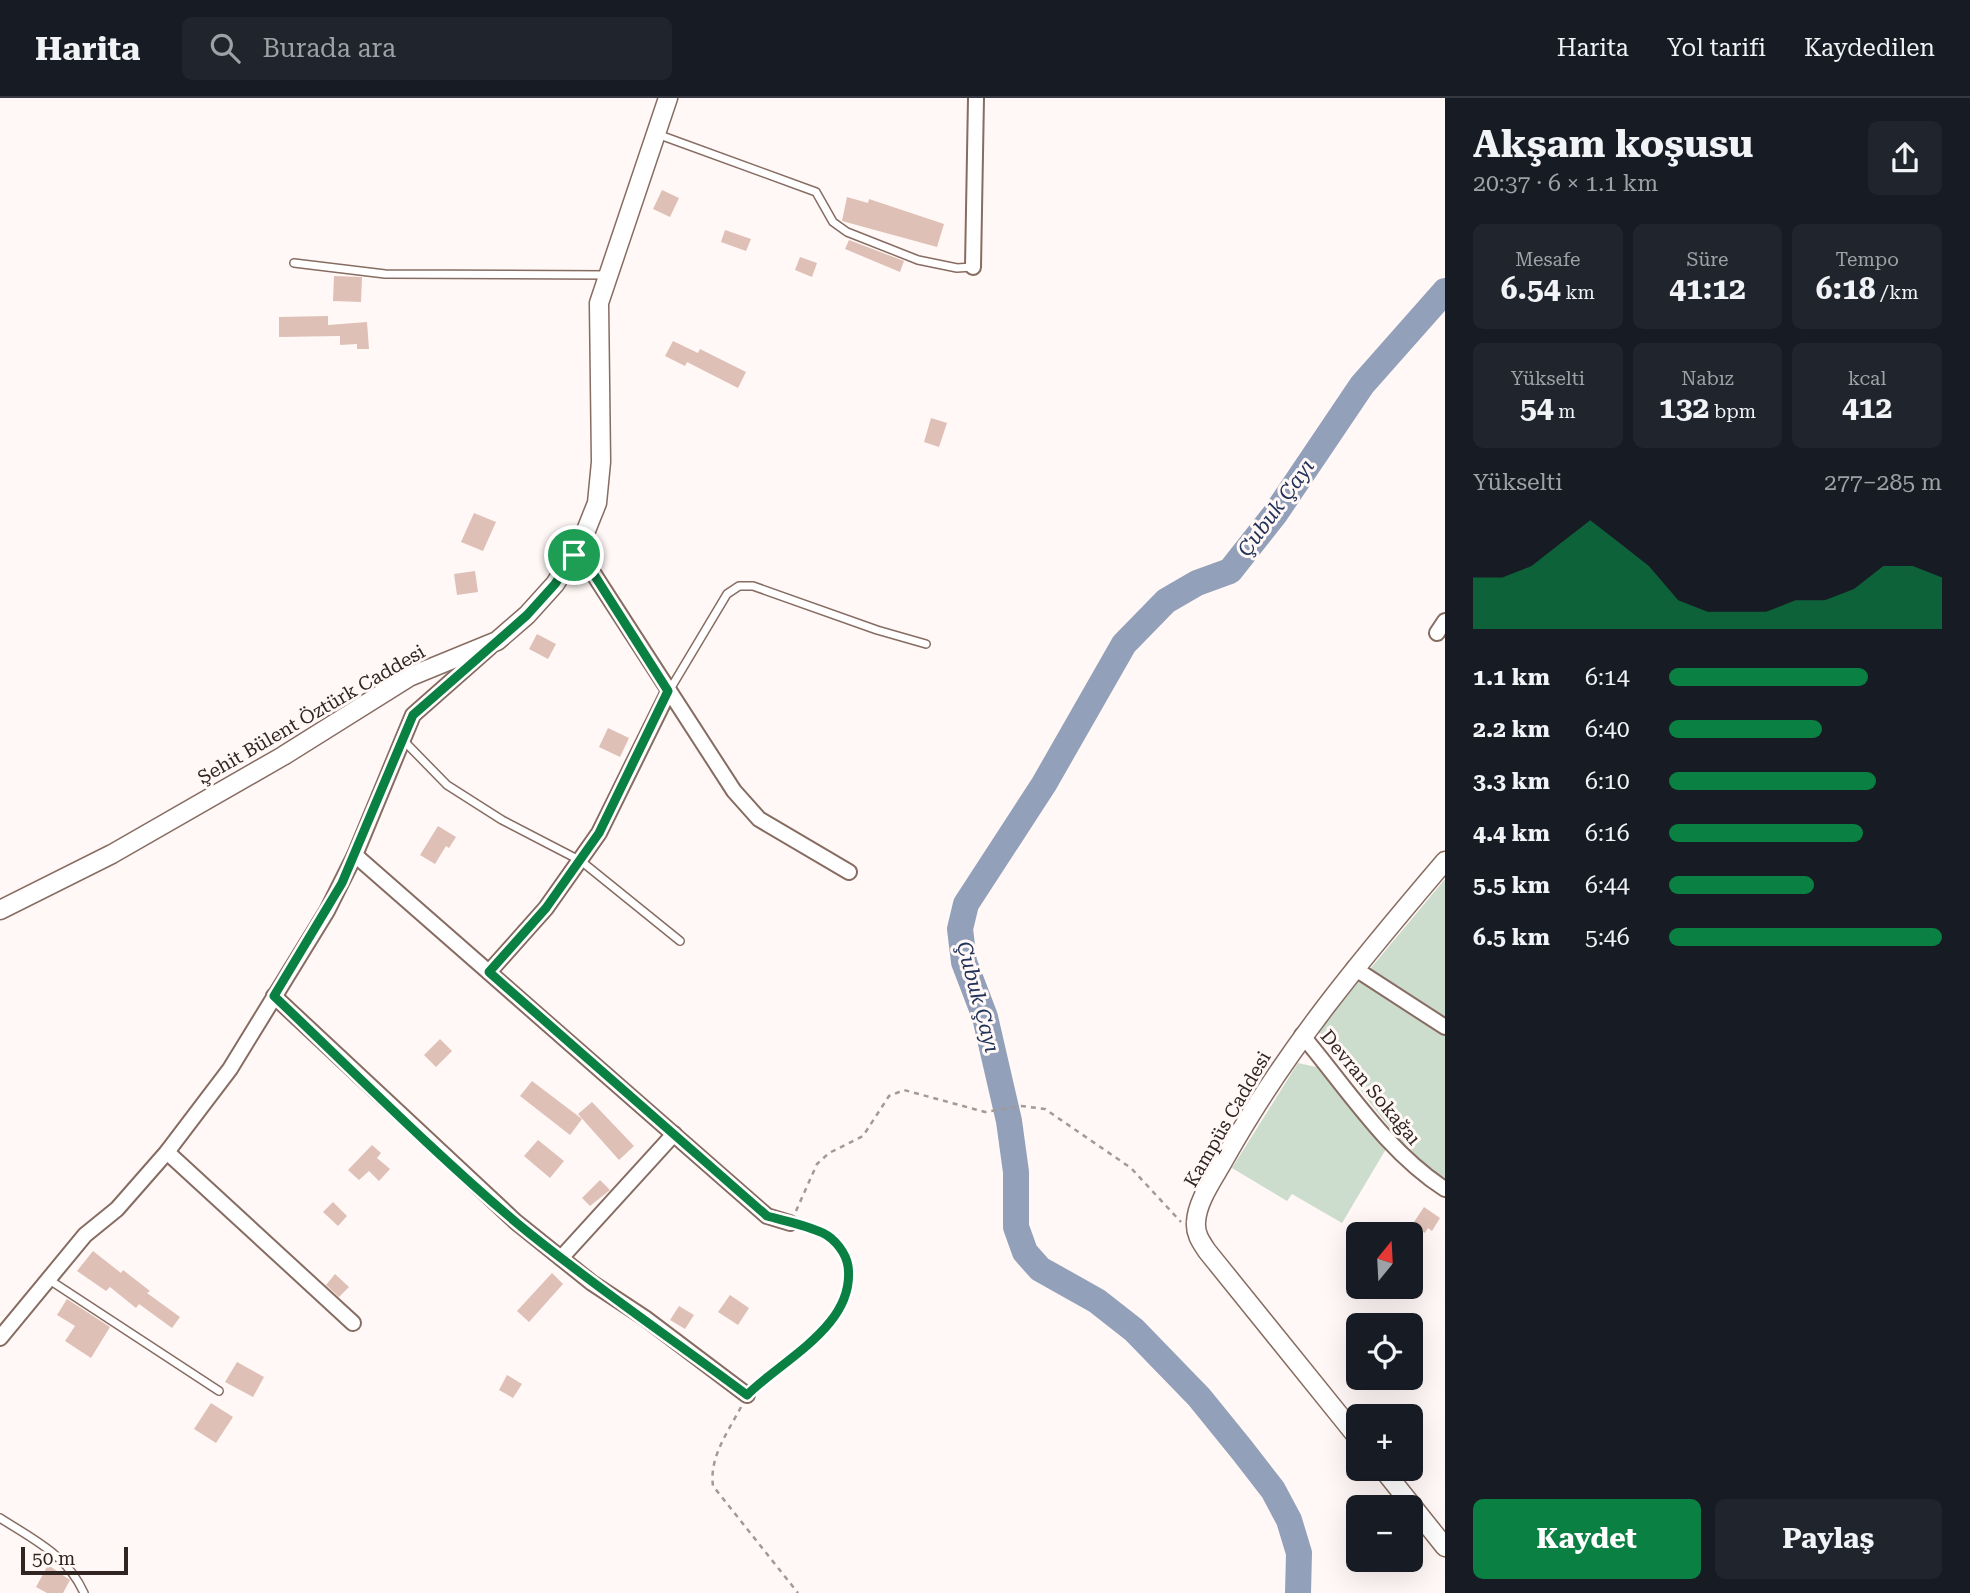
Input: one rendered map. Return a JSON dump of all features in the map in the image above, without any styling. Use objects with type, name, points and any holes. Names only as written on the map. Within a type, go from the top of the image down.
[{"type":"street","name":"Şehit Bülent Öztürk Caddesi","points":[[0,910],[112,854],[284,756],[409,677],[497,641],[540,601],[574,555],[591,523],[599,487],[601,402],[598,321],[607,275],[667,98]]},
{"type":"street","points":[[973,267],[976,98]]},
{"type":"street","points":[[574,555],[593,573],[734,791],[759,819],[849,872]]},
{"type":"street","points":[[0,1338],[85,1235],[117,1209],[167,1152],[230,1069],[327,911],[355,855],[413,715],[497,641]]},
{"type":"street","points":[[489,972],[519,942],[599,833],[668,691]]},
{"type":"street","points":[[355,855],[767,1216],[790,1223]]},
{"type":"street","name":"Kampüs Caddesi","points":[[1196,1230],[1201,1205],[1213,1180],[1244,1123],[1302,1035],[1354,968],[1445,861]]},
{"type":"street","points":[[1354,968],[1445,1027]]},
{"type":"street","points":[[274,996],[516,1222],[747,1395]]},
{"type":"street","name":"Devran Sokağaı","points":[[1302,1035],[1402,1155],[1423,1175],[1445,1189]]},
{"type":"street","points":[[561,1258],[674,1134]]},
{"type":"street","points":[[167,1152],[353,1324]]},
{"type":"street","points":[[1196,1230],[1207,1251],[1346,1423]]},
{"type":"street","points":[[1392,1481],[1445,1547]]},
{"type":"lane","points":[[657,134],[816,192],[833,222],[847,232],[918,260],[957,268],[973,267]]},
{"type":"lane","points":[[294,263],[385,274],[607,275]]},
{"type":"lane","points":[[668,691],[723,599],[739,586],[753,586],[877,630],[926,644]]},
{"type":"lane","points":[[401,739],[447,786],[502,820],[581,860],[680,941]]},
{"type":"lane","points":[[48,1279],[219,1391]]},
{"type":"lane","points":[[0,1518],[57,1554],[72,1570],[85,1593]]},
{"type":"path","points":[[798,1593],[713,1486],[712,1469],[715,1456],[747,1395],[816,1336],[844,1306],[848,1270],[841,1250],[822,1233],[790,1223],[817,1164],[829,1153],[863,1136],[892,1093],[904,1090],[994,1113],[1015,1107],[1045,1109],[1131,1168],[1185,1226],[1196,1230]]},
{"type":"green space","points":[[1445,879],[1445,1017],[1370,969]]},
{"type":"green space","points":[[1358,979],[1445,1035],[1445,1178],[1427,1165],[1393,1131],[1317,1030]]},
{"type":"green space","points":[[1298,1063],[1321,1068],[1386,1149],[1342,1223],[1292,1194],[1287,1201],[1232,1168]]},
{"type":"building","points":[[662,190],[679,198],[670,217],[653,209]]},
{"type":"building","points":[[847,197],[868,203],[869,199],[944,224],[937,247],[842,221]]},
{"type":"building","points":[[725,230],[751,239],[746,251],[721,242]]},
{"type":"building","points":[[849,240],[904,261],[900,272],[845,249]]},
{"type":"building","points":[[800,257],[817,263],[812,277],[795,270]]},
{"type":"building","points":[[334,276],[362,277],[361,302],[333,301]]},
{"type":"building","points":[[328,316],[328,325],[367,322],[369,349],[357,349],[357,344],[340,345],[340,336],[279,337],[279,317]]},
{"type":"building","points":[[673,341],[698,353],[700,349],[746,372],[738,388],[687,362],[685,366],[665,356]]},
{"type":"building","points":[[931,418],[947,423],[939,447],[924,442]]},
{"type":"building","points":[[474,513],[496,522],[483,551],[461,542]]},
{"type":"building","points":[[475,571],[478,592],[457,595],[454,574]]},
{"type":"building","points":[[537,634],[556,644],[548,659],[529,649]]},
{"type":"building","points":[[608,728],[629,738],[620,757],[599,747]]},
{"type":"building","points":[[438,826],[456,837],[449,848],[446,846],[435,864],[420,855]]},
{"type":"building","points":[[440,1039],[452,1051],[436,1067],[424,1055]]},
{"type":"building","points":[[532,1081],[582,1119],[570,1135],[520,1096]]},
{"type":"building","points":[[592,1102],[634,1146],[619,1160],[578,1114]]},
{"type":"building","points":[[538,1140],[564,1161],[550,1178],[524,1156]]},
{"type":"building","points":[[372,1145],[381,1153],[377,1158],[390,1169],[379,1181],[369,1171],[359,1180],[348,1170]]},
{"type":"building","points":[[600,1180],[610,1190],[590,1206],[582,1198]]},
{"type":"building","points":[[333,1202],[347,1216],[338,1226],[323,1212]]},
{"type":"building","points":[[1424,1207],[1440,1218],[1432,1231],[1428,1228],[1425,1233],[1423,1222],[1414,1222]]},
{"type":"building","points":[[93,1251],[121,1273],[123,1270],[150,1291],[147,1293],[180,1317],[172,1328],[139,1304],[136,1308],[110,1287],[106,1291],[77,1271]]},
{"type":"building","points":[[552,1273],[563,1284],[529,1322],[517,1311]]},
{"type":"building","points":[[335,1274],[349,1287],[339,1297],[326,1285]]},
{"type":"building","points":[[730,1295],[749,1308],[738,1325],[718,1312]]},
{"type":"building","points":[[67,1299],[110,1327],[91,1358],[65,1341],[75,1326],[57,1315]]},
{"type":"building","points":[[679,1306],[694,1315],[685,1329],[670,1320]]},
{"type":"building","points":[[237,1362],[264,1377],[253,1397],[225,1382]]},
{"type":"building","points":[[507,1375],[522,1384],[513,1398],[499,1390]]},
{"type":"building","points":[[211,1403],[233,1417],[216,1443],[194,1429]]},
{"type":"building","points":[[48,1565],[70,1580],[63,1593],[47,1593],[36,1587]]},
{"type":"waterway","name":"Çubuk Çayı","points":[[1298,1593],[1299,1553],[1289,1520],[1273,1490],[1242,1450],[1199,1397],[1134,1330],[1097,1301],[1040,1269],[1025,1252],[1016,1227],[1016,1172],[1009,1121],[985,1017],[964,962],[960,929],[966,904],[1044,784],[1124,644],[1166,601],[1197,583],[1230,571],[1275,514],[1362,385],[1445,291]]},
{"type":"route","points":[[574,555],[593,573],[668,691],[599,833],[546,908],[519,942],[489,972],[767,1216],[822,1233],[835,1243],[846,1258],[849,1282],[844,1306],[816,1336],[747,1395],[645,1318],[592,1283],[516,1222],[274,996],[342,883],[413,715],[527,615],[555,584],[574,555]]}]
